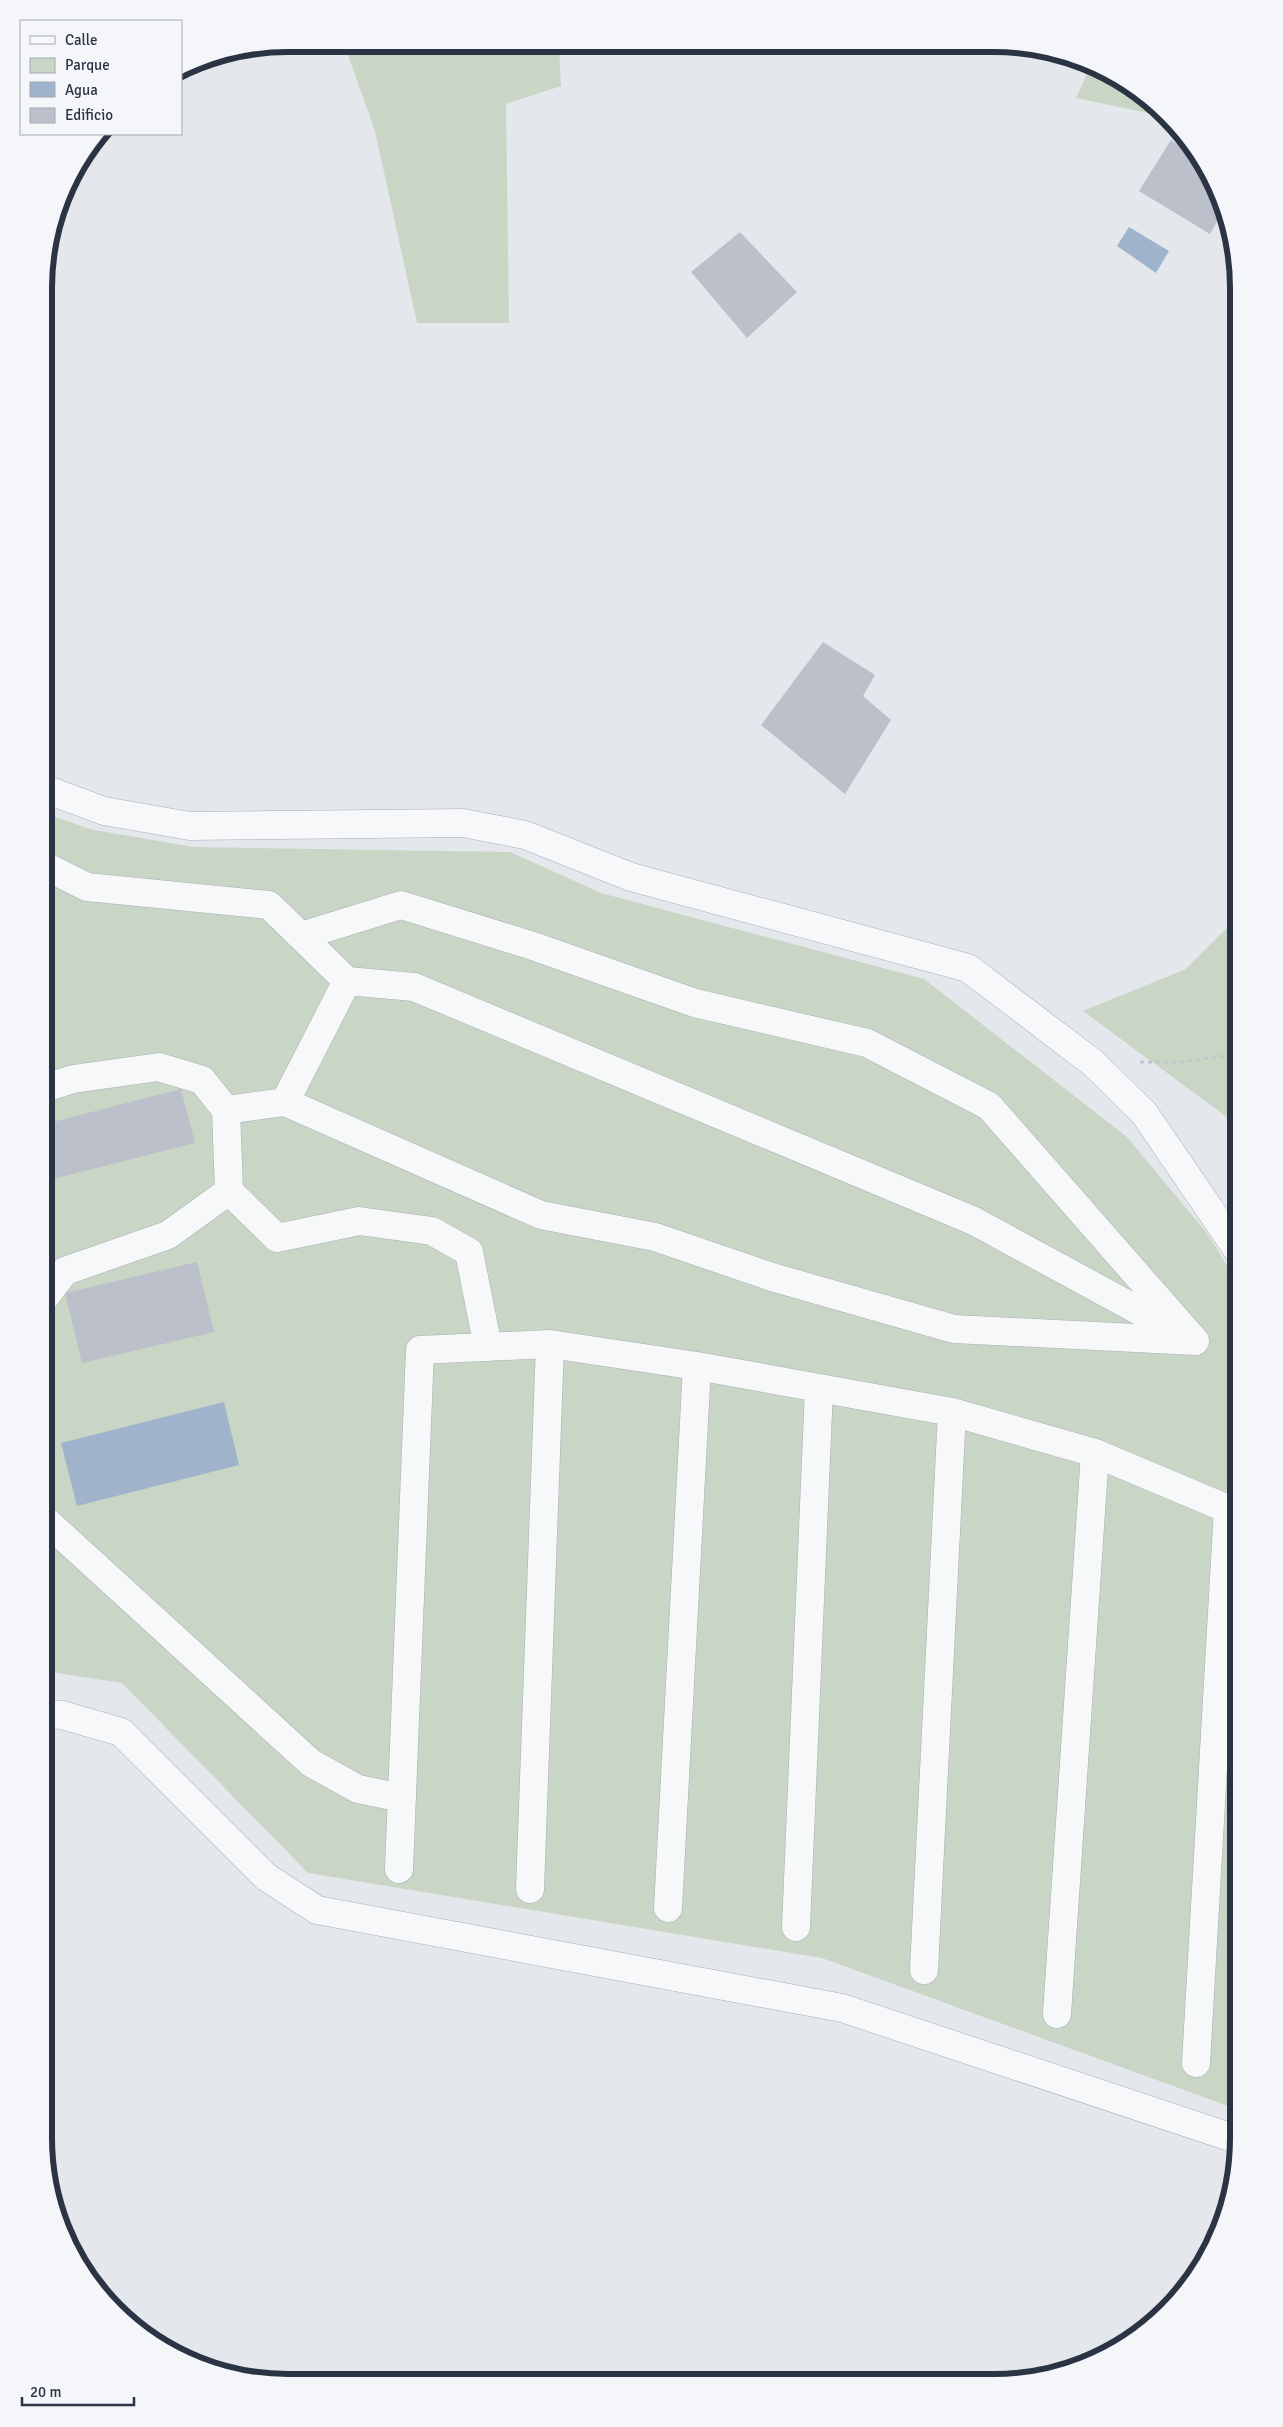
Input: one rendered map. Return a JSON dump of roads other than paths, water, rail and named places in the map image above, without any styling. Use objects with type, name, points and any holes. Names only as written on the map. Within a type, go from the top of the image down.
[{"type":"street","points":[[52,792],[104,811],[190,826],[463,823],[525,835],[631,878],[968,968],[1093,1063],[1144,1113],[1230,1239]]},
{"type":"street","points":[[52,870],[87,887],[269,905],[347,980],[414,987],[974,1221],[1195,1342]]},
{"type":"street","points":[[302,936],[401,905],[530,945],[695,1003],[867,1043],[989,1106],[1195,1342]]},
{"type":"street","points":[[285,1102],[347,980]]},
{"type":"street","points":[[52,1086],[73,1079],[159,1067],[202,1080],[226,1110],[229,1191],[278,1238],[359,1221],[432,1230],[468,1252],[488,1347]]},
{"type":"street","points":[[226,1110],[285,1102],[541,1215],[656,1237],[772,1277],[954,1329],[1195,1342]]},
{"type":"street","points":[[52,1289],[65,1271],[168,1235],[229,1191]]},
{"type":"street","points":[[530,1889],[550,1344]]},
{"type":"street","points":[[399,1869],[420,1350],[550,1344],[697,1366],[952,1412],[1095,1453],[1230,1512]]},
{"type":"street","points":[[668,1908],[697,1366]]},
{"type":"street","points":[[796,1927],[819,1389]]},
{"type":"street","points":[[924,1970],[952,1412]]},
{"type":"street","points":[[1057,2014],[1095,1453]]},
{"type":"street","points":[[52,1527],[312,1763],[358,1789],[402,1798]]},
{"type":"street","points":[[1196,2063],[1230,1572]]},
{"type":"street","points":[[52,1714],[62,1715],[122,1732],[266,1877],[317,1910],[842,2008],[1230,2137]]},
{"type":"water","points":[[1129,227],[1169,251],[1156,273],[1117,246]]},
{"type":"water","points":[[224,1402],[239,1465],[77,1506],[61,1443]]}]
